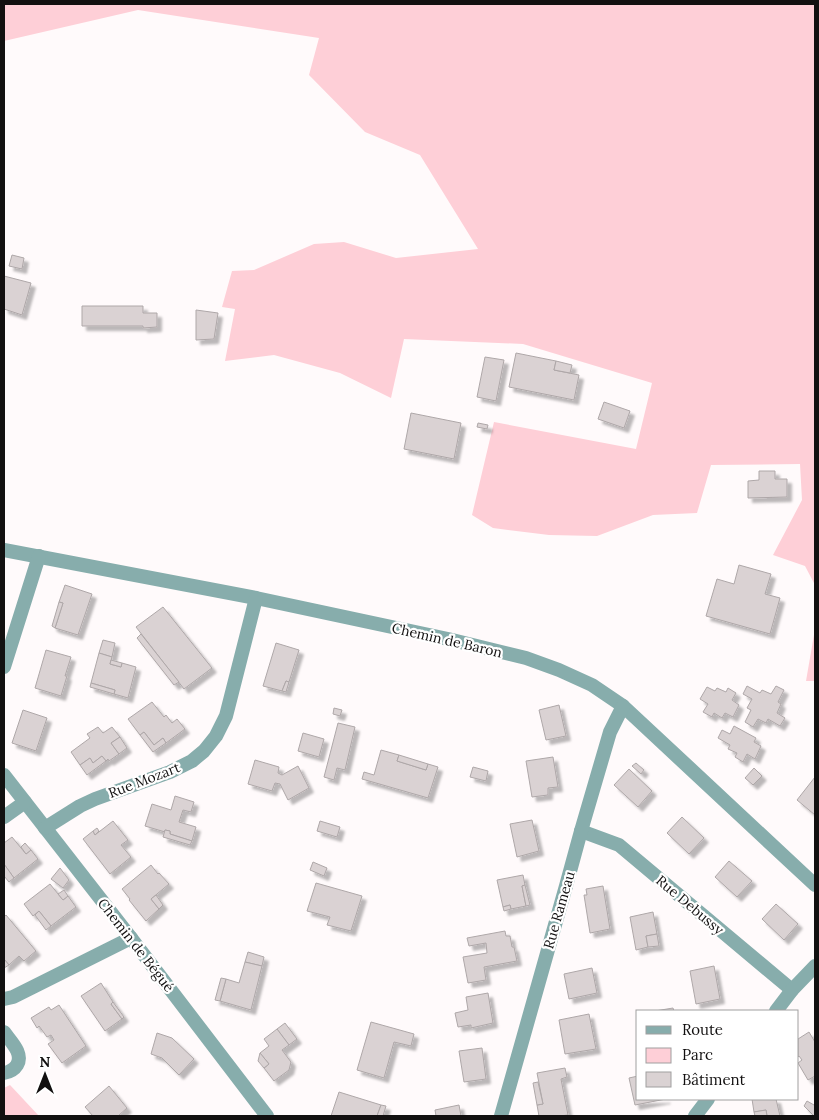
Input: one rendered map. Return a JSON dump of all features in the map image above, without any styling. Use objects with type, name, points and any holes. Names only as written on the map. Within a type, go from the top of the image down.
[{"type":"street","name":"Chemin de Baron","points":[[4,550],[256,598],[448,639],[526,658],[559,670],[592,685],[623,706],[815,885]]},
{"type":"street","points":[[4,667],[40,556]]},
{"type":"street","name":"Rue Mozart","points":[[46,828],[80,806],[170,772],[192,761],[204,751],[216,736],[226,716],[256,598]]},
{"type":"street","name":"Rue Rameau","points":[[501,1116],[610,732],[623,706]]},
{"type":"street","name":"Chemin de Bégué","points":[[6,781],[46,828],[267,1116]]},
{"type":"street","points":[[4,818],[25,802]]},
{"type":"street","name":"Rue Debussy","points":[[581,831],[619,845],[792,990]]},
{"type":"street","points":[[4,1000],[131,938]]},
{"type":"street","points":[[777,1010],[792,990],[815,966]]},
{"type":"street","points":[[4,1032],[19,1054],[19,1063],[14,1070],[4,1073]]},
{"type":"street","points":[[694,1116],[707,1100]]},
{"type":"green space","points":[[4,4],[815,4],[815,585],[805,566],[773,555],[802,500],[800,464],[711,465],[697,513],[653,515],[597,536],[549,535],[493,528],[472,515],[494,422],[636,449],[652,383],[523,344],[404,339],[391,398],[340,373],[274,355],[225,361],[235,309],[222,307],[232,271],[254,270],[314,244],[344,242],[396,258],[478,249],[420,155],[365,132],[309,75],[319,38],[138,10],[4,41]]},
{"type":"green space","points":[[815,629],[815,681],[806,681]]},
{"type":"green space","points":[[10,1085],[39,1116],[4,1116],[4,1088]]},
{"type":"building","points":[[12,255],[24,258],[22,269],[9,266]]},
{"type":"building","points":[[4,276],[31,283],[22,315],[4,309]]},
{"type":"building","points":[[82,306],[143,306],[143,313],[157,313],[157,327],[82,326]]},
{"type":"building","points":[[196,310],[218,313],[214,339],[196,340]]},
{"type":"building","points":[[516,353],[556,361],[554,370],[579,375],[574,400],[509,387]]},
{"type":"building","points":[[485,357],[504,360],[496,401],[477,397]]},
{"type":"building","points":[[556,361],[572,365],[570,373],[554,370]]},
{"type":"building","points":[[604,402],[630,411],[624,428],[598,419]]},
{"type":"building","points":[[411,413],[461,423],[454,459],[404,449]]},
{"type":"building","points":[[478,423],[488,425],[487,429],[477,427]]},
{"type":"building","points":[[759,471],[775,471],[775,479],[787,479],[787,497],[748,498],[748,481],[759,480]]},
{"type":"building","points":[[739,565],[771,574],[765,594],[780,598],[770,634],[706,616],[717,579],[734,584]]},
{"type":"building","points":[[65,585],[92,594],[78,635],[55,628],[63,603],[59,602]]},
{"type":"building","points":[[59,602],[63,603],[55,628],[52,626]]},
{"type":"building","points":[[163,607],[212,668],[184,689],[136,627]]},
{"type":"building","points":[[141,634],[179,682],[174,685],[137,638]]},
{"type":"building","points":[[103,640],[115,643],[112,657],[99,653]]},
{"type":"building","points":[[276,643],[299,650],[289,682],[286,681],[282,691],[263,686]]},
{"type":"building","points":[[46,650],[71,657],[61,696],[35,688]]},
{"type":"building","points":[[99,653],[112,657],[110,664],[121,667],[122,663],[136,667],[128,698],[114,694],[115,690],[91,683]]},
{"type":"building","points":[[111,660],[122,663],[121,667],[110,664]]},
{"type":"building","points":[[286,681],[289,682],[286,692],[282,691]]},
{"type":"building","points":[[91,683],[115,690],[114,694],[90,687]]},
{"type":"building","points":[[747,686],[760,693],[762,690],[771,694],[776,686],[784,690],[778,702],[781,704],[777,713],[785,718],[780,726],[768,719],[766,723],[758,719],[753,727],[745,722],[751,710],[747,708],[752,699],[743,694]]},
{"type":"building","points":[[707,687],[715,691],[717,688],[726,692],[728,688],[736,693],[732,700],[739,705],[733,717],[725,713],[722,718],[714,713],[712,717],[703,712],[708,704],[700,699]]},
{"type":"building","points":[[152,702],[164,717],[166,715],[172,723],[177,719],[185,729],[166,743],[163,738],[154,745],[144,732],[140,735],[128,719]]},
{"type":"building","points":[[559,705],[566,736],[546,740],[539,710]]},
{"type":"building","points":[[334,708],[342,710],[340,716],[333,714]]},
{"type":"building","points":[[23,710],[47,718],[36,751],[12,743]]},
{"type":"building","points":[[338,723],[355,727],[345,770],[337,768],[334,780],[324,777]]},
{"type":"building","points":[[734,726],[756,738],[754,742],[761,746],[755,759],[747,754],[743,762],[735,757],[737,753],[728,749],[730,745],[718,738],[722,730],[730,734]]},
{"type":"building","points":[[98,727],[103,733],[112,727],[120,737],[111,743],[119,754],[109,761],[108,759],[106,761],[102,756],[93,763],[90,758],[80,765],[71,752],[90,738],[87,734]]},
{"type":"building","points":[[144,732],[154,745],[163,738],[166,743],[153,752],[140,735]]},
{"type":"building","points":[[303,733],[324,739],[319,757],[298,751]]},
{"type":"building","points":[[120,737],[127,748],[119,754],[111,743]]},
{"type":"building","points":[[381,750],[399,755],[397,761],[426,770],[428,764],[438,767],[428,798],[362,779],[364,772],[374,775]]},
{"type":"building","points":[[399,755],[428,764],[426,770],[397,761]]},
{"type":"building","points":[[102,756],[106,761],[87,775],[80,765],[90,758],[93,763]]},
{"type":"building","points":[[553,757],[558,787],[548,788],[548,795],[532,797],[526,761]]},
{"type":"building","points":[[255,760],[279,767],[278,773],[282,775],[298,766],[309,788],[288,800],[280,784],[275,783],[272,791],[248,784]]},
{"type":"building","points":[[636,763],[644,770],[641,774],[632,766]]},
{"type":"building","points":[[473,767],[488,771],[486,781],[470,777]]},
{"type":"building","points":[[754,768],[762,776],[753,785],[745,778]]},
{"type":"building","points":[[629,769],[652,791],[638,807],[614,785]]},
{"type":"building","points":[[815,777],[815,815],[797,800]]},
{"type":"building","points":[[175,796],[194,802],[191,812],[183,810],[179,822],[196,827],[192,841],[170,834],[170,831],[165,830],[165,832],[145,826],[152,804],[171,810]]},
{"type":"building","points":[[682,817],[704,838],[689,854],[667,833]]},
{"type":"building","points":[[532,820],[539,851],[517,857],[510,824]]},
{"type":"building","points":[[113,821],[128,840],[121,845],[131,857],[110,874],[83,839],[93,831],[95,835]]},
{"type":"building","points":[[320,821],[340,827],[337,837],[317,831]]},
{"type":"building","points":[[97,828],[99,831],[95,835],[93,831]]},
{"type":"building","points":[[165,830],[170,831],[170,834],[192,841],[190,845],[163,837]]},
{"type":"building","points":[[12,837],[26,854],[31,850],[38,859],[14,878],[4,864],[4,843]]},
{"type":"building","points":[[25,843],[31,850],[26,854],[21,847]]},
{"type":"building","points":[[729,861],[752,881],[737,897],[715,877]]},
{"type":"building","points":[[313,862],[327,868],[324,876],[310,870]]},
{"type":"building","points":[[4,864],[14,878],[9,882],[4,876]]},
{"type":"building","points":[[151,865],[169,884],[151,899],[159,909],[146,921],[122,889]]},
{"type":"building","points":[[60,868],[69,880],[63,888],[51,879]]},
{"type":"building","points":[[523,875],[525,885],[522,886],[526,906],[511,909],[510,905],[503,907],[497,880]]},
{"type":"building","points":[[316,883],[362,896],[351,931],[327,925],[330,917],[307,911]]},
{"type":"building","points":[[50,884],[63,900],[68,896],[76,907],[51,926],[39,911],[33,916],[24,904]]},
{"type":"building","points":[[525,885],[530,905],[526,906],[522,886]]},
{"type":"building","points":[[603,886],[610,929],[590,933],[584,895],[587,895],[586,889]]},
{"type":"building","points":[[64,890],[68,896],[63,900],[58,894]]},
{"type":"building","points":[[156,895],[163,905],[159,909],[151,899]]},
{"type":"building","points":[[776,904],[798,924],[784,940],[762,919]]},
{"type":"building","points":[[510,905],[511,909],[504,911],[503,907]]},
{"type":"building","points":[[39,911],[51,926],[46,930],[35,915]]},
{"type":"building","points":[[653,912],[657,934],[646,936],[648,947],[636,950],[630,917]]},
{"type":"building","points":[[6,915],[36,951],[24,961],[19,956],[9,965],[4,959],[4,917]]},
{"type":"building","points":[[505,931],[506,936],[510,936],[517,961],[484,967],[486,980],[468,983],[463,957],[487,953],[486,943],[469,946],[467,938]]},
{"type":"building","points":[[657,934],[659,946],[648,947],[646,936]]},
{"type":"building","points":[[248,952],[264,957],[262,966],[245,962]]},
{"type":"building","points":[[4,959],[9,965],[4,968]]},
{"type":"building","points":[[245,962],[262,966],[251,1010],[220,1001],[226,979],[239,983]]},
{"type":"building","points":[[714,966],[720,999],[696,1004],[690,971]]},
{"type":"building","points":[[592,968],[597,993],[569,999],[564,974]]},
{"type":"building","points":[[221,978],[226,979],[220,1001],[215,1000]]},
{"type":"building","points":[[101,983],[113,1002],[111,1004],[122,1019],[105,1031],[81,996]]},
{"type":"building","points":[[488,993],[493,1023],[471,1028],[471,1025],[458,1027],[455,1013],[468,1010],[466,997]]},
{"type":"building","points":[[113,1002],[124,1017],[122,1019],[111,1004]]},
{"type":"building","points":[[59,1005],[86,1046],[62,1063],[48,1044],[54,1040],[51,1035],[47,1037],[39,1026],[37,1028],[31,1018],[49,1007],[51,1010]]},
{"type":"building","points":[[589,1014],[596,1049],[565,1054],[559,1020]]},
{"type":"building","points":[[371,1022],[414,1034],[411,1046],[394,1042],[384,1078],[357,1070]]},
{"type":"building","points":[[285,1023],[297,1039],[289,1045],[277,1029]]},
{"type":"building","points":[[277,1029],[289,1045],[282,1050],[291,1062],[289,1070],[274,1081],[264,1068],[269,1064],[260,1053],[269,1046],[264,1039]]},
{"type":"building","points":[[809,1032],[815,1042],[815,1076],[808,1080],[799,1065],[802,1060],[799,1056],[799,1038]]},
{"type":"building","points":[[157,1033],[172,1038],[194,1059],[179,1075],[162,1058],[151,1054]]},
{"type":"building","points":[[482,1048],[486,1079],[464,1082],[459,1051]]},
{"type":"building","points":[[260,1053],[269,1064],[264,1068],[258,1061]]},
{"type":"building","points":[[565,1068],[567,1077],[561,1079],[568,1115],[539,1116],[537,1105],[543,1104],[537,1073]]},
{"type":"building","points":[[636,1076],[636,1100],[661,1100],[635,1105],[629,1078]]},
{"type":"building","points":[[538,1082],[543,1104],[537,1105],[533,1083]]},
{"type":"building","points":[[109,1086],[127,1108],[118,1116],[93,1116],[85,1107]]},
{"type":"building","points":[[339,1092],[381,1105],[377,1116],[331,1116]]},
{"type":"building","points":[[752,1100],[776,1100],[780,1116],[767,1116],[766,1110],[754,1112]]},
{"type":"building","points":[[807,1101],[815,1104],[814,1116],[804,1106]]},
{"type":"building","points":[[381,1105],[386,1106],[383,1116],[377,1116]]},
{"type":"building","points":[[459,1105],[461,1116],[436,1116],[435,1110]]},
{"type":"building","points":[[766,1110],[767,1116],[755,1116],[754,1112]]}]
